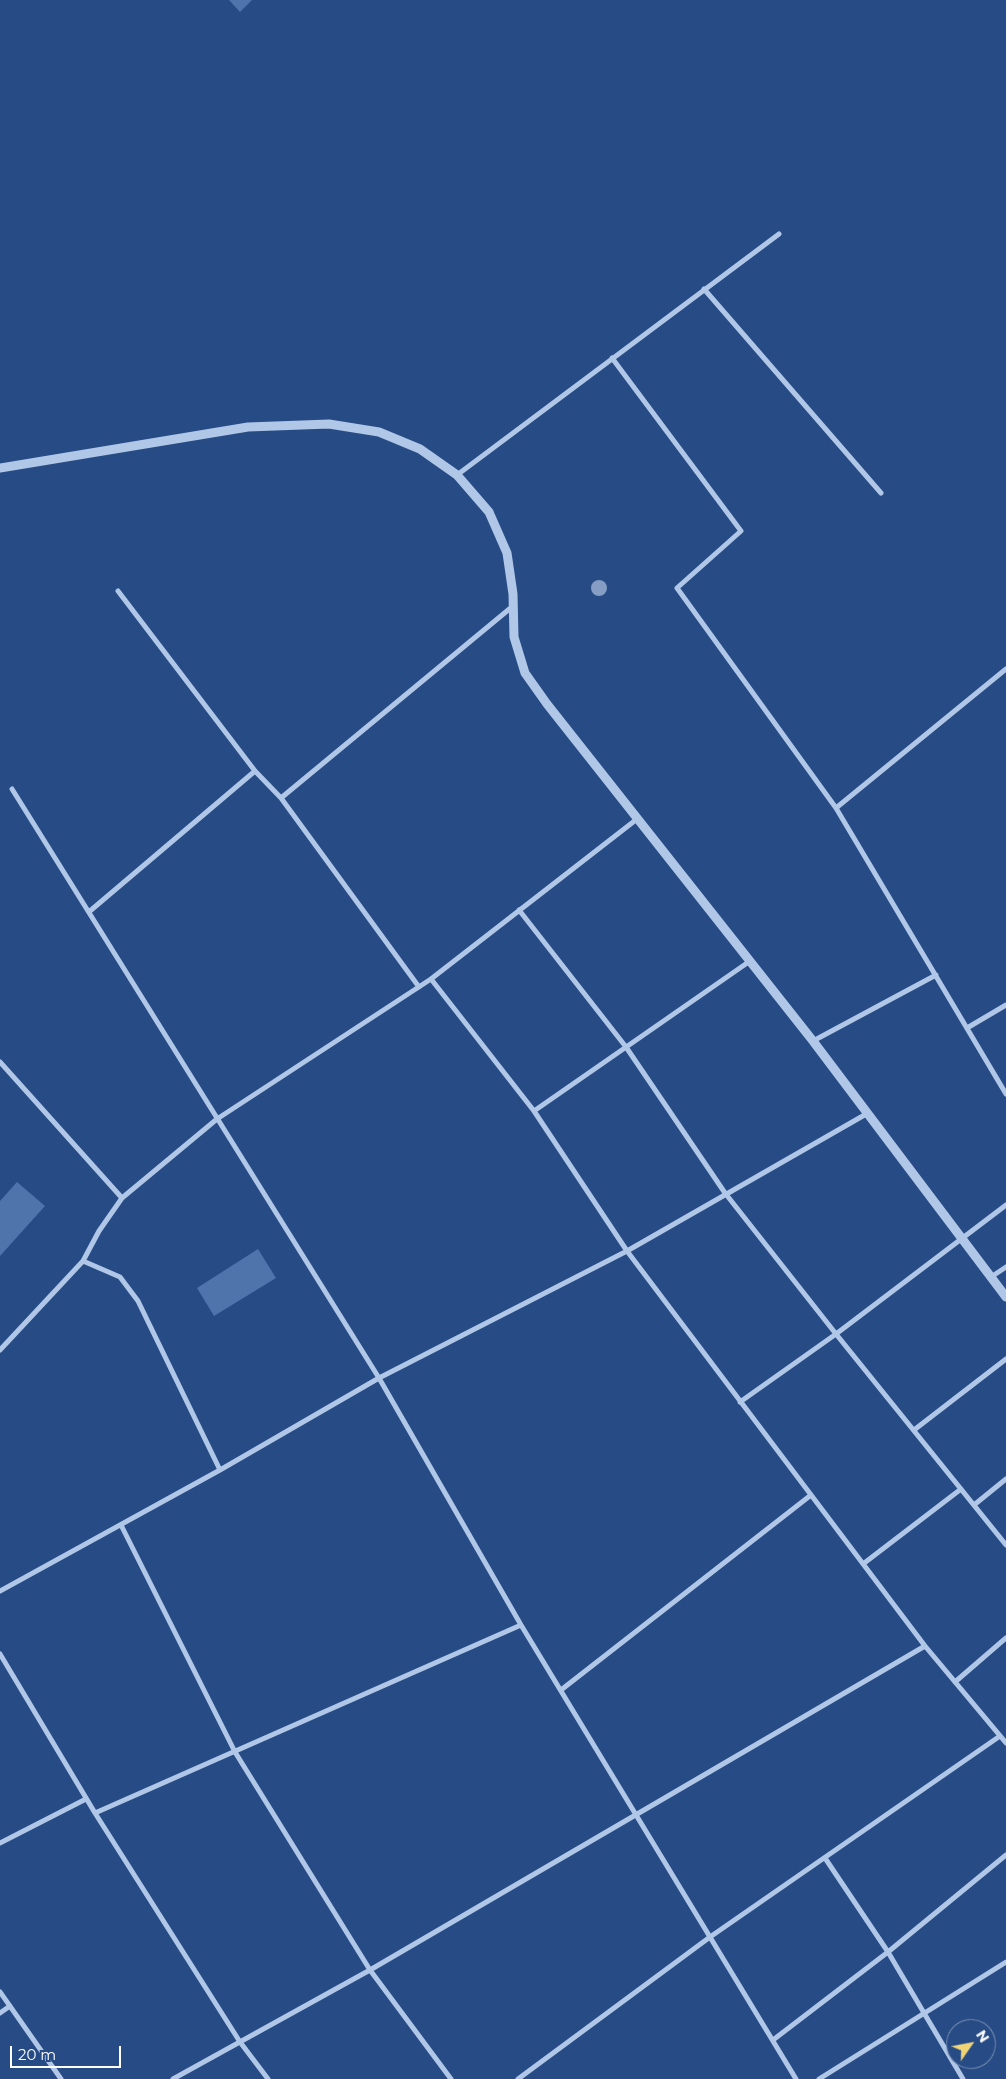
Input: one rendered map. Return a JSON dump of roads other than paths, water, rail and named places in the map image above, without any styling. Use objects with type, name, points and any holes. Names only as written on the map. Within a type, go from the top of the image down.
[{"type":"street","points":[[457,476],[778,234]]},
{"type":"street","points":[[704,289],[881,493]]},
{"type":"street","points":[[612,358],[741,531],[677,588],[836,808],[1006,1094]]},
{"type":"street","points":[[0,468],[248,427],[329,424],[379,432],[420,449],[457,476],[489,512],[507,553],[513,606],[514,637],[524,673],[813,1041],[1006,1297]]},
{"type":"street","points":[[118,591],[255,771],[281,798],[418,987]]},
{"type":"street","points":[[281,798],[513,606]]},
{"type":"street","points":[[836,808],[1006,669]]},
{"type":"street","points":[[90,911],[255,771]]},
{"type":"street","points":[[12,789],[90,911],[379,1378],[521,1625],[796,2079]]},
{"type":"street","points":[[0,1350],[83,1261],[122,1198],[217,1119],[431,979],[638,819]]},
{"type":"street","points":[[519,910],[626,1047],[725,1193],[1006,1545]]},
{"type":"street","points":[[534,1111],[750,961]]},
{"type":"street","points":[[813,1041],[936,975]]},
{"type":"street","points":[[431,979],[534,1111],[627,1252],[925,1646],[1006,1743]]},
{"type":"street","points":[[967,1028],[1006,1005]]},
{"type":"street","points":[[0,1062],[122,1198]]},
{"type":"street","points":[[0,1591],[220,1470],[379,1378],[627,1252],[725,1193],[868,1113]]},
{"type":"street","points":[[740,1402],[836,1334],[1006,1205]]},
{"type":"street","points":[[83,1261],[120,1278],[138,1301],[220,1470]]},
{"type":"street","points":[[991,1277],[1006,1267]]},
{"type":"street","points":[[914,1430],[1006,1359]]},
{"type":"street","points":[[974,1505],[1006,1479]]},
{"type":"street","points":[[863,1564],[961,1489]]},
{"type":"street","points":[[561,1690],[812,1495]]},
{"type":"street","points":[[120,1526],[235,1752],[370,1970],[452,2079]]},
{"type":"street","points":[[95,1813],[521,1625]]},
{"type":"street","points":[[955,1682],[1006,1638]]},
{"type":"street","points":[[173,2079],[370,1970],[925,1646]]},
{"type":"street","points":[[0,1654],[86,1799],[240,2042],[268,2079]]},
{"type":"street","points":[[518,2079],[710,1938],[1000,1736]]},
{"type":"street","points":[[0,1843],[86,1799]]},
{"type":"street","points":[[773,2040],[888,1952],[1006,1855]]},
{"type":"street","points":[[825,1858],[888,1952],[963,2079]]},
{"type":"street","points":[[819,2079],[1006,1962]]},
{"type":"street","points":[[0,1992],[61,2079]]},
{"type":"street","points":[[0,2013],[10,2006]]}]
